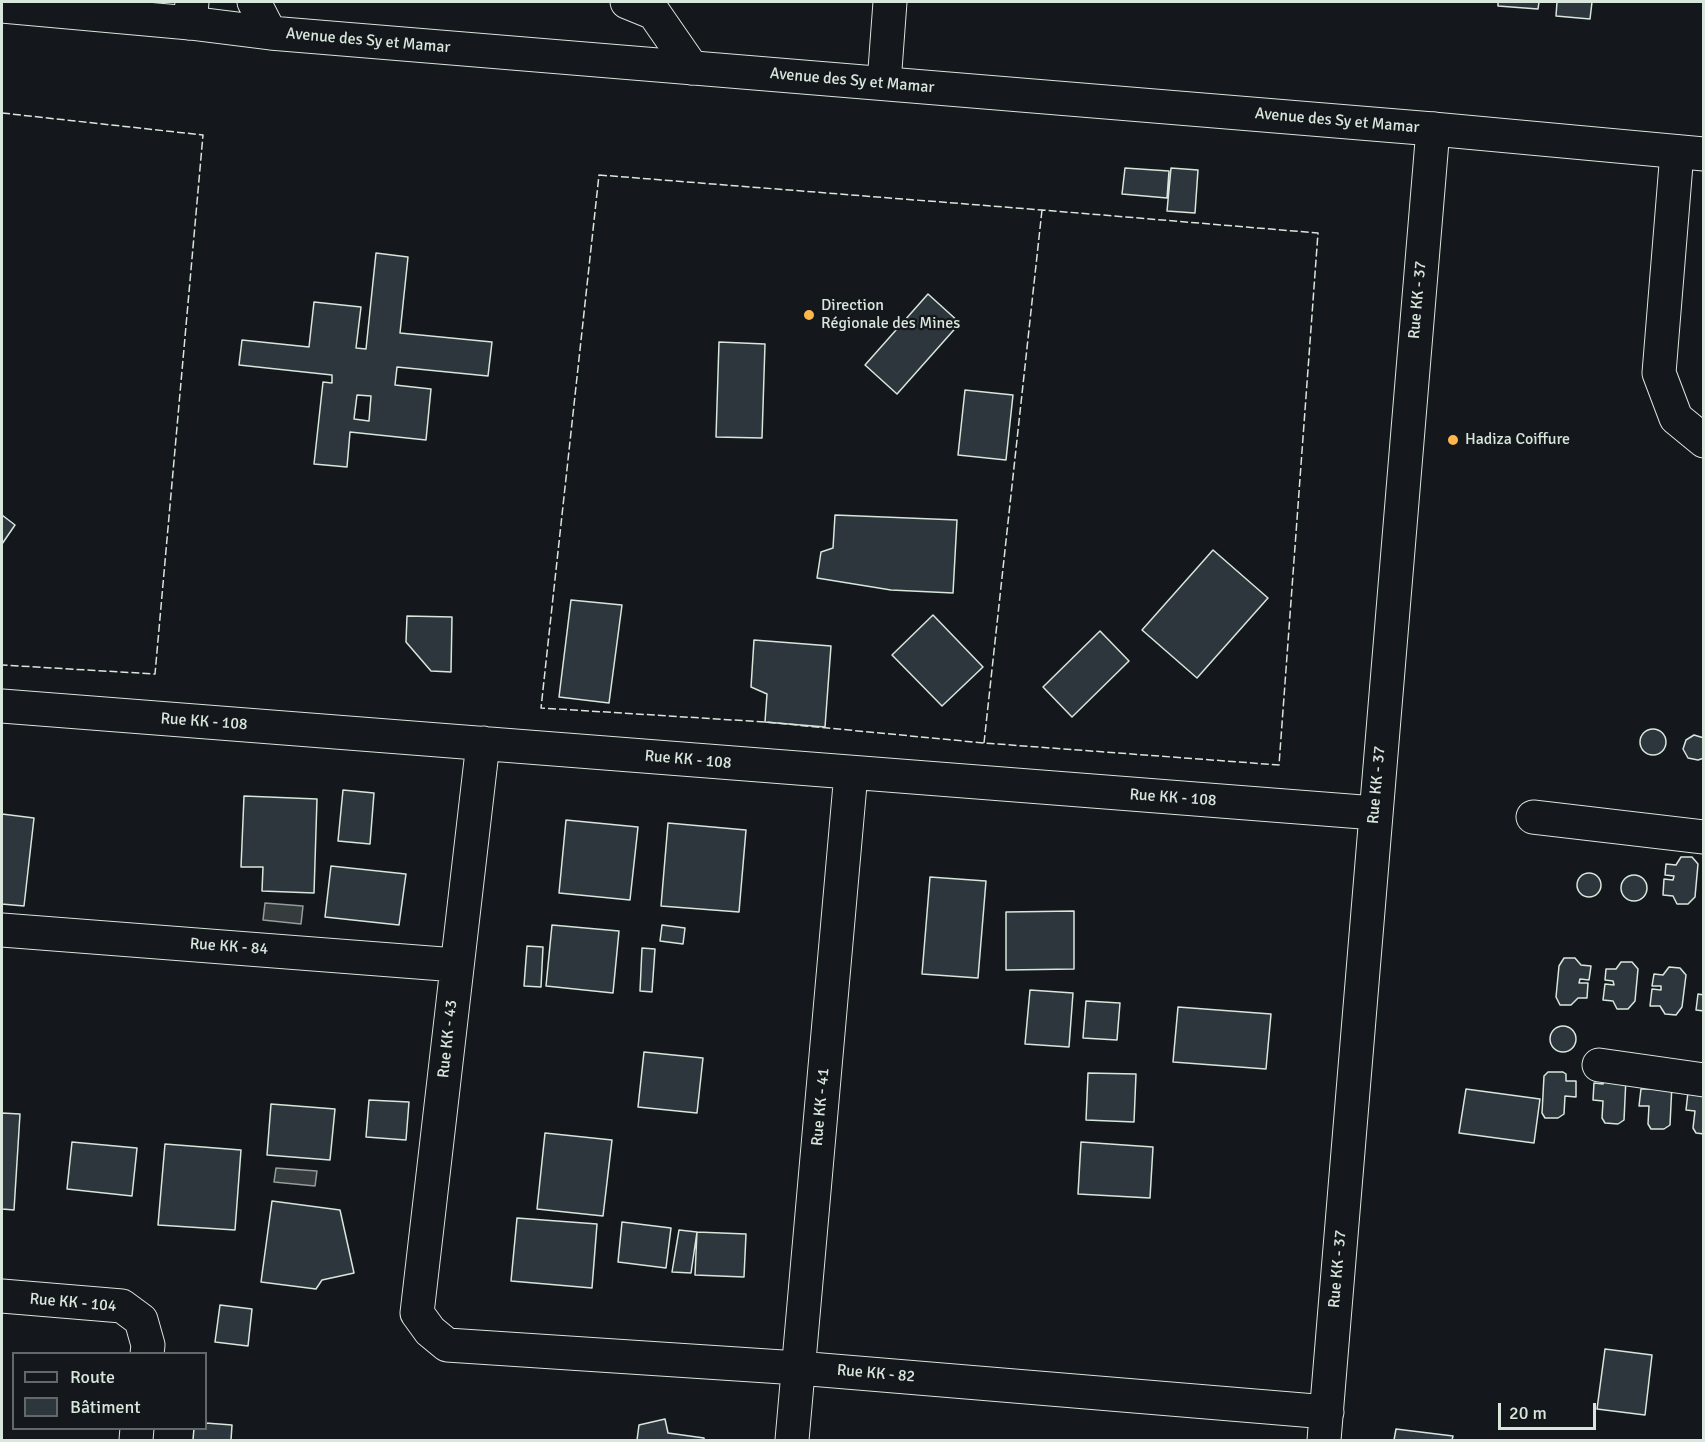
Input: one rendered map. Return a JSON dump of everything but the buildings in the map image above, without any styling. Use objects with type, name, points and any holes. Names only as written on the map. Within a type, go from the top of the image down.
[{"type":"main road","points":[[254,2],[270,33]]},
{"type":"main road","points":[[627,2],[654,13],[692,68]]},
{"type":"main road","points":[[884,84],[890,2]]},
{"type":"main road","name":"Avenue des Sy et Mamar","points":[[2,6],[86,7],[180,12],[270,33],[1433,129],[1690,153]]},
{"type":"main road","name":"Rue KK - 37","points":[[1325,1426],[1433,129]]},
{"type":"main road","points":[[1690,153],[1659,373],[1676,418],[1704,441]]},
{"type":"main road","name":"Rue KK - 108","points":[[2,706],[1375,813]]},
{"type":"main road","name":"Rue KK - 43","points":[[430,1331],[417,1313],[483,743]]},
{"type":"main road","name":"Rue KK - 41","points":[[792,1440],[851,773]]},
{"type":"main road","points":[[1533,817],[1704,837]]},
{"type":"main road","name":"Rue KK - 84","points":[[2,930],[456,965]]},
{"type":"main road","points":[[1599,1065],[1704,1080]]},
{"type":"main road","name":"Rue KK - 104","points":[[2,1296],[122,1306],[141,1320],[148,1345],[147,1352]]},
{"type":"main road","name":"Rue KK - 82","points":[[430,1331],[447,1344],[798,1368],[1325,1426]]},
{"type":"shaded area","points":[[265,903],[303,906],[301,924],[263,920]]},
{"type":"shaded area","points":[[276,1168],[317,1171],[315,1186],[274,1182]]},
{"type":"fence","points":[[2,113],[203,135],[155,674],[2,665]]},
{"type":"fence","points":[[599,175],[1318,233],[1279,765],[984,743],[765,722],[541,708],[599,175]]},
{"type":"fence","points":[[984,743],[1042,210]]},
{"type":"place","name":"Direction Régionale des Mines","points":[[809,315]]},
{"type":"place","name":"Hadiza Coiffure","points":[[1453,440]]}]
